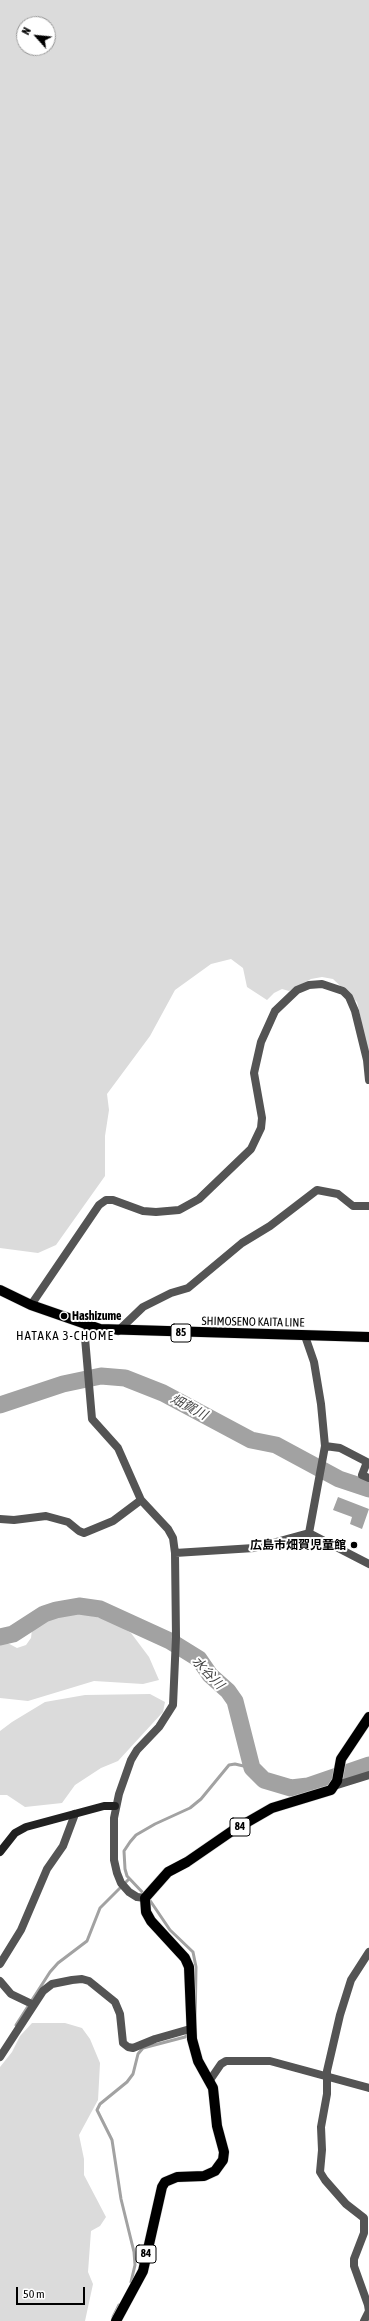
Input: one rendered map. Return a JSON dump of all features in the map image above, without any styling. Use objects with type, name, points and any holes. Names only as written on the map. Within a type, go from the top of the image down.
[{"type":"main road","name":"SHIMOSENO KAITA LINE","points":[[0,1290],[30,1305],[88,1327],[118,1331],[369,1337]]},
{"type":"main road","points":[[336,1783],[342,1759],[369,1718]]},
{"type":"main road","name":"84","points":[[116,2321],[143,2271],[158,2198],[165,2182],[176,2176],[197,2177],[209,2174],[215,2171],[223,2160],[223,2146],[217,2126],[210,2080],[198,2061],[191,2032],[189,1967],[185,1958],[151,1921],[146,1912],[148,1894],[176,1867],[187,1862],[226,1835],[272,1808],[326,1793],[336,1783]]},
{"type":"street","points":[[30,1305],[99,1205],[106,1200],[114,1200],[143,1210],[156,1212],[179,1210],[198,1199],[251,1149],[261,1128],[262,1118],[254,1073],[261,1042],[275,1011],[297,990],[309,985],[322,984],[343,991],[349,997],[355,1011],[367,1060],[369,1080]]},
{"type":"street","points":[[118,1331],[143,1307],[171,1293],[188,1288],[242,1243],[270,1226],[317,1190],[338,1194],[353,1206],[369,1206]]},
{"type":"street","points":[[88,1327],[86,1338],[92,1419],[118,1448],[142,1500],[168,1529],[173,1538],[175,1553],[176,1649],[173,1705],[159,1727],[137,1750],[131,1760],[115,1806],[114,1860],[117,1873],[121,1882],[129,1892],[137,1897],[148,1894]]},
{"type":"street","points":[[305,1336],[315,1369],[325,1446],[310,1533]]},
{"type":"street","points":[[325,1446],[340,1448],[367,1462],[362,1475],[369,1478]]},
{"type":"street","points":[[0,1520],[14,1520],[46,1516],[68,1522],[84,1533],[113,1521],[142,1500]]},
{"type":"street","points":[[175,1553],[254,1548],[293,1539],[310,1533],[369,1564]]},
{"type":"street","points":[[336,1783],[369,1775]]},
{"type":"street","points":[[0,1852],[15,1833],[26,1827],[104,1806],[115,1806]]},
{"type":"street","points":[[0,1964],[21,1930],[47,1869],[63,1846],[74,1814]]},
{"type":"street","points":[[364,2321],[369,2311],[368,2305],[354,2266],[364,2233],[364,2218],[346,2204],[324,2180],[320,2172],[322,2150],[321,2127],[327,2077],[345,1994],[367,1958]]},
{"type":"street","points":[[0,2057],[43,1991],[52,1984],[82,1979],[89,1981],[115,2002],[120,2014],[123,2043],[128,2047],[133,2048],[155,2039],[191,2032]]},
{"type":"street","points":[[0,1981],[10,1994],[34,2005]]},
{"type":"street","points":[[210,2080],[221,2064],[239,2060],[270,2061],[369,2088]]},
{"type":"shaded area","points":[[0,0],[369,0],[369,1066],[365,1057],[361,1019],[357,1002],[333,979],[322,977],[311,979],[289,991],[282,989],[274,993],[267,1000],[247,987],[243,968],[231,959],[211,964],[175,990],[150,1036],[107,1094],[109,1110],[105,1136],[105,1176],[56,1245],[38,1253],[0,1248]]},
{"type":"shaded area","points":[[338,1497],[369,1509],[362,1529],[350,1524],[352,1517],[333,1510]]},
{"type":"shaded area","points":[[70,1611],[110,1620],[131,1633],[149,1657],[159,1680],[143,1684],[94,1681],[28,1701],[0,1698],[0,1639],[17,1648],[26,1645],[31,1638],[33,1621],[51,1613]]},
{"type":"shaded area","points":[[150,1694],[165,1702],[163,1712],[118,1761],[101,1768],[75,1785],[62,1803],[25,1807],[7,1795],[0,1795],[0,1731],[12,1722],[45,1702],[85,1695]]},
{"type":"shaded area","points":[[32,2023],[65,2023],[82,2028],[90,2039],[100,2063],[98,2100],[79,2135],[84,2159],[84,2175],[106,2217],[100,2226],[91,2231],[88,2272],[93,2284],[85,2321],[0,2321],[0,2067],[12,2052],[20,2036]]},
{"type":"waterway","name":"畑賀川","points":[[0,1405],[63,1384],[101,1376],[125,1378],[163,1393],[251,1440],[276,1445],[339,1479],[369,1489]]},
{"type":"waterway","name":"水谷川","points":[[0,1637],[13,1634],[44,1614],[56,1610],[79,1606],[100,1609],[170,1641],[199,1659],[210,1675],[228,1691],[235,1701],[252,1768],[264,1780],[291,1788],[308,1786],[369,1765]]},
{"type":"waterway","points":[[145,1895],[127,1876],[125,1869],[124,1851],[130,1842],[136,1835],[155,1824],[190,1808],[201,1799],[229,1765],[235,1764],[252,1768]]},
{"type":"waterway","points":[[16,2025],[50,1972],[58,1963],[87,1941],[100,1908],[129,1879]]},
{"type":"waterway","points":[[149,1899],[170,1930],[193,1952],[196,1967],[195,2028]]},
{"type":"waterway","points":[[131,2282],[135,2265],[134,2252],[121,2199],[112,2140],[97,2110],[100,2104],[127,2082],[133,2074],[138,2054],[143,2048],[185,2037],[190,2033]]},
{"type":"waterway","points":[[113,2317],[119,2305]]},
{"type":"place","name":"Hashizume","points":[[64,1316]]},
{"type":"place","name":"広島市畑賀児童館","points":[[354,1545]]},
{"type":"district","name":"HATAKA 3-CHOME","points":[[65,1336]]}]
